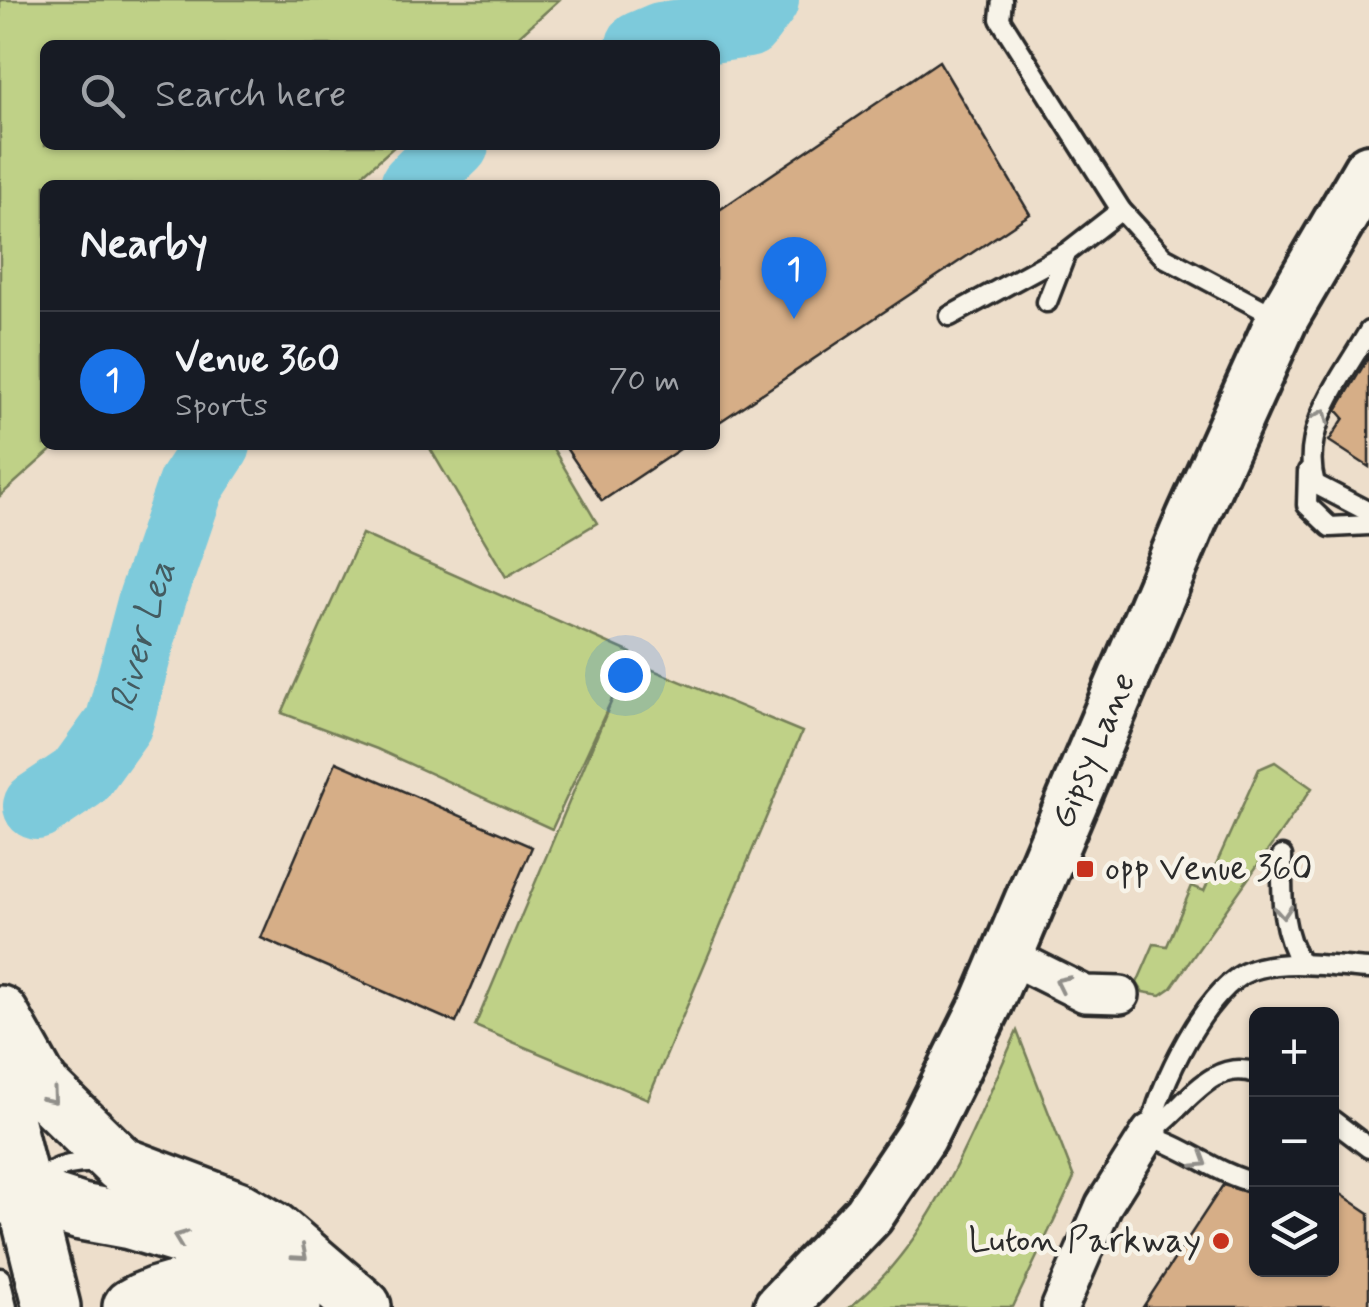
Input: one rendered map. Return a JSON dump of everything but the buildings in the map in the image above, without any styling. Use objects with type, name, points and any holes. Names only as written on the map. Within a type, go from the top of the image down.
[{"type":"highway","points":[[0,1014],[42,1087],[121,1165],[236,1209],[273,1230],[363,1307]]},
{"type":"highway","points":[[0,1099],[8,1198],[52,1307]]},
{"type":"highway","points":[[8,1198],[186,1238],[277,1295]]},
{"type":"highway","points":[[131,1307],[154,1294],[191,1286],[277,1295]]},
{"type":"main road","name":"Gipsy Lane","points":[[780,1307],[838,1249],[897,1176],[930,1118],[1007,955],[1192,518],[1282,319],[1369,170]]},
{"type":"street","points":[[1007,955],[1085,994],[1121,995]]},
{"type":"street","points":[[1060,1307],[1104,1205],[1149,1134]]},
{"type":"lane","points":[[1002,0],[1000,19],[1121,210],[1164,257],[1282,319]]},
{"type":"lane","points":[[950,316],[1066,253],[1121,210]]},
{"type":"lane","points":[[1046,302],[1066,253]]},
{"type":"lane","points":[[1369,331],[1318,419],[1308,459],[1307,505],[1330,527],[1369,525]]},
{"type":"lane","points":[[1308,459],[1316,484],[1369,512]]},
{"type":"lane","points":[[1282,856],[1282,918],[1288,941],[1301,964]]},
{"type":"lane","points":[[1149,1134],[1164,1082],[1197,1026],[1232,982],[1251,970],[1301,964],[1369,969]]},
{"type":"lane","points":[[1149,1134],[1174,1117],[1212,1076],[1240,1067],[1249,1070]]},
{"type":"lane","points":[[1339,1125],[1369,1148]]},
{"type":"lane","points":[[1149,1134],[1228,1176],[1249,1181]]},
{"type":"lane","points":[[8,1198],[52,1168],[71,1162],[121,1165]]},
{"type":"lane","points":[[0,1278],[7,1307]]},
{"type":"green space","points":[[0,0],[559,0],[515,40],[40,40],[40,150],[390,150],[357,180],[40,180],[40,450],[51,450],[0,496]]},
{"type":"green space","points":[[431,450],[554,450],[597,523],[506,577]]},
{"type":"green space","points":[[362,534],[631,653],[629,660],[802,732],[648,1099],[475,1026],[617,688],[552,829],[377,749],[282,713]]},
{"type":"green space","points":[[1275,762],[1312,788],[1171,988],[1161,995],[1143,992],[1137,983],[1154,944],[1167,946],[1192,886],[1204,891],[1259,769]]},
{"type":"green space","points":[[1017,1031],[1074,1178],[1013,1307],[850,1307],[880,1280],[928,1216],[967,1143]]},
{"type":"waterway","name":"River Lea","points":[[652,40],[747,24],[765,0]]},
{"type":"waterway","name":"River Lea","points":[[419,180],[450,150]]},
{"type":"waterway","name":"River Lea","points":[[37,806],[80,777],[119,723],[152,599],[191,485],[214,450]]},
{"type":"place","name":"Venue 360","points":[[794,319]]},
{"type":"place","name":"opp Venue 360","points":[[1085,869]]},
{"type":"place","name":"Luton Parkway","points":[[1221,1241]]}]
